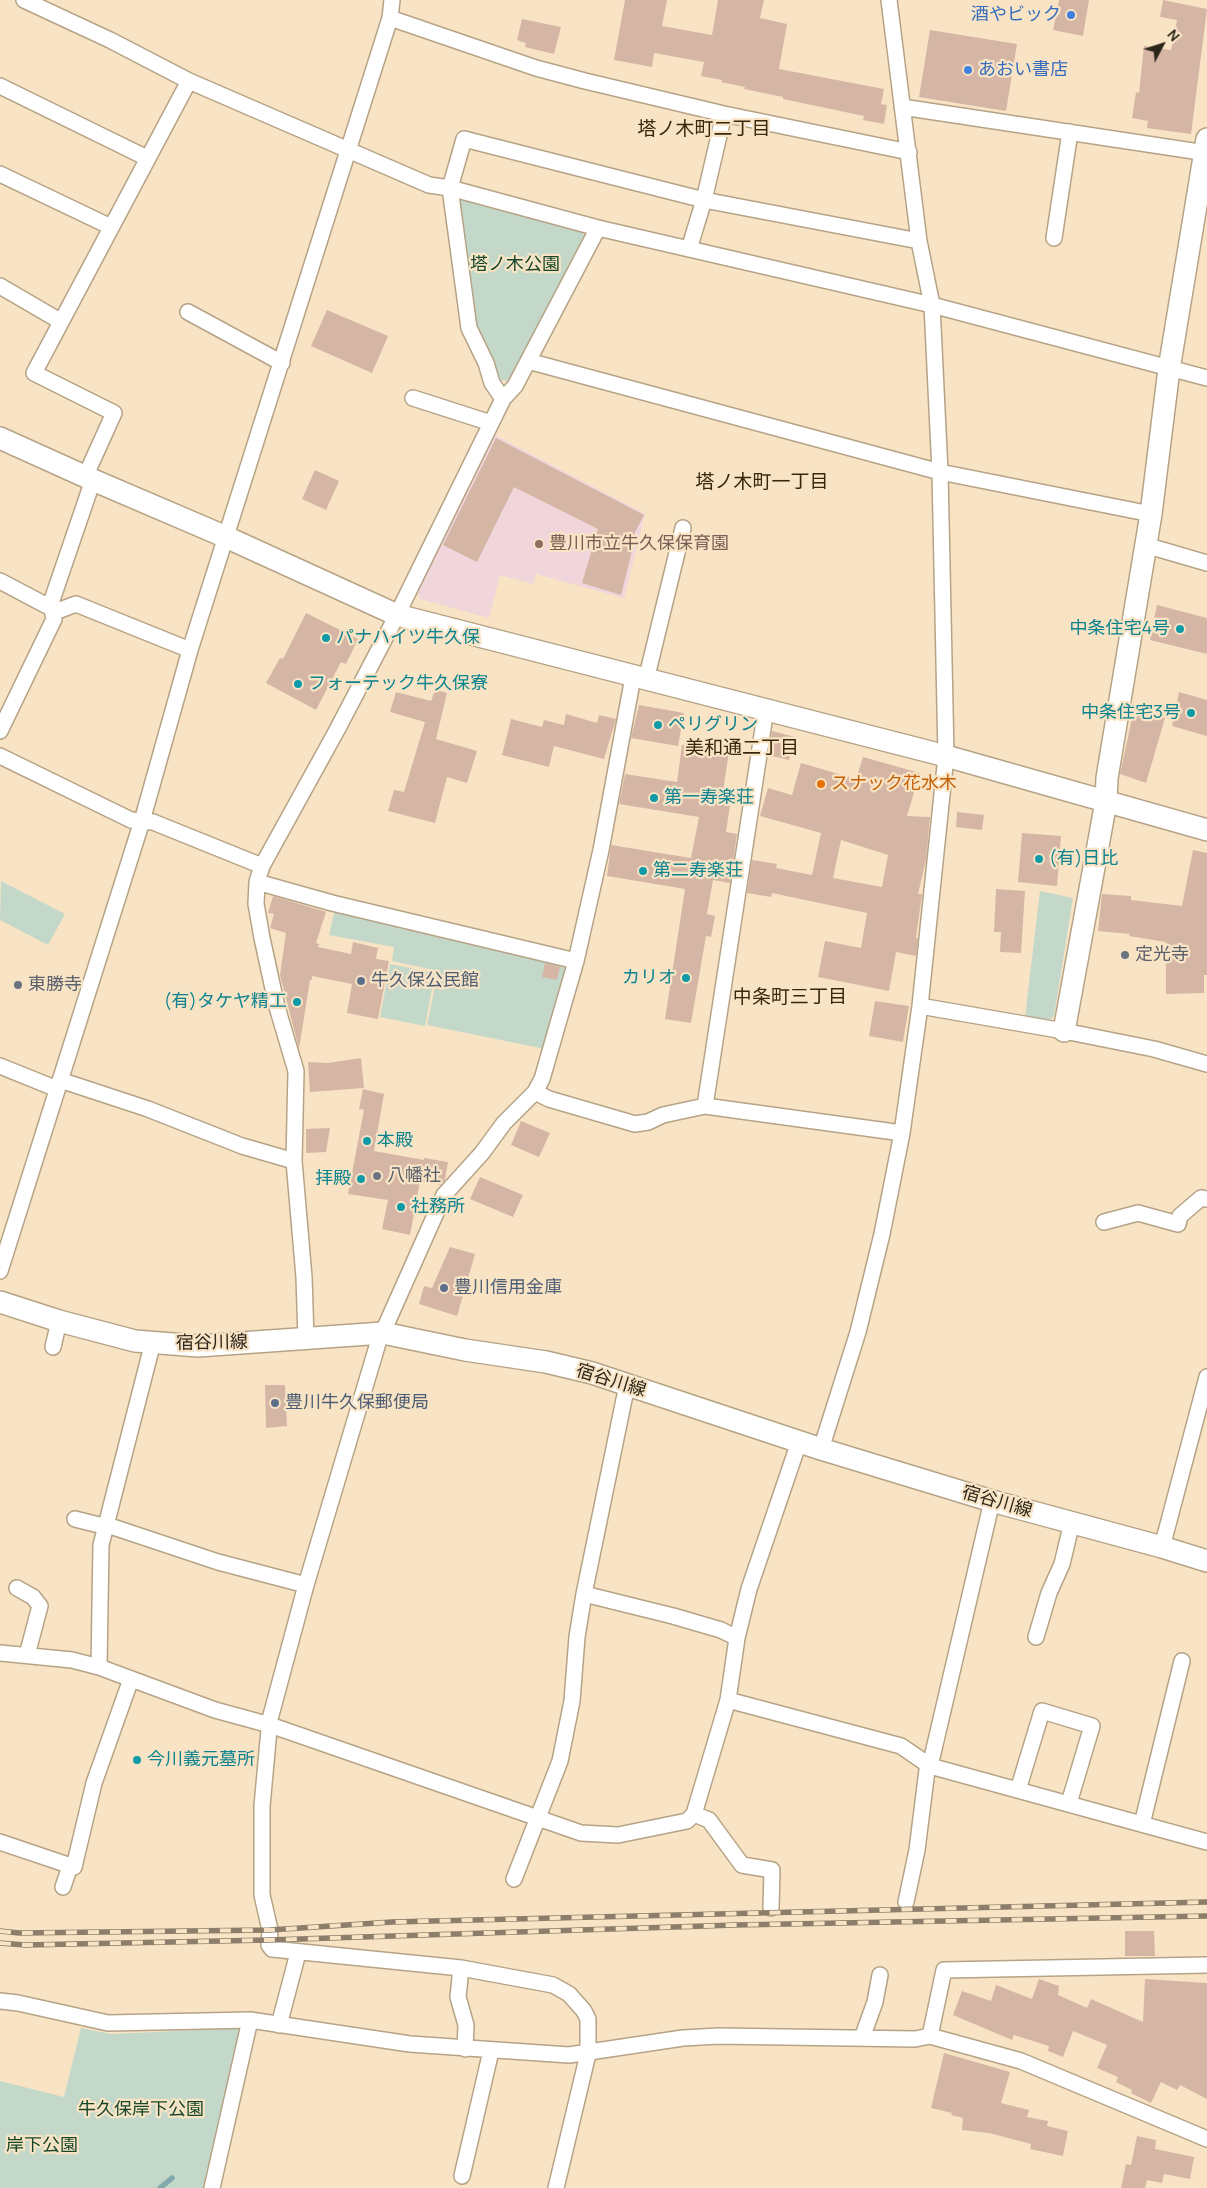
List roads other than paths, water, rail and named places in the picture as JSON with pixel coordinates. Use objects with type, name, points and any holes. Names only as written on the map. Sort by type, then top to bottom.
[{"type":"street","points":[[24,0],[110,40],[189,81],[429,185],[450,188],[598,228],[932,305],[1207,378]]},
{"type":"street","points":[[0,1271],[142,821],[190,650],[390,18],[392,0]]},
{"type":"street","points":[[821,1449],[858,1332],[882,1234],[902,1133],[920,1006],[946,756],[940,472],[932,305],[919,241],[889,0]]},
{"type":"street","points":[[390,18],[536,68],[724,114],[909,152]]},
{"type":"street","points":[[0,731],[54,618],[51,603],[89,479],[114,413],[34,373],[60,320],[189,81]]},
{"type":"street","points":[[0,86],[147,158]]},
{"type":"street","points":[[902,107],[1070,132],[1206,148],[1169,369],[1150,514],[1107,778],[1106,802],[1064,1031]]},
{"type":"street","points":[[689,249],[704,200],[724,114]]},
{"type":"street","points":[[1054,238],[1070,132]]},
{"type":"street","points":[[503,399],[492,383],[486,363],[469,328],[450,188],[464,139],[704,200],[919,241]]},
{"type":"street","points":[[0,174],[111,227]]},
{"type":"street","points":[[306,1339],[294,1161],[296,1071],[277,1007],[262,938],[256,904],[257,882],[262,866],[337,730],[397,615],[503,399],[515,386],[598,228]]},
{"type":"street","points":[[0,286],[60,320]]},
{"type":"street","points":[[188,312],[282,363]]},
{"type":"street","points":[[528,361],[940,472],[1150,514]]},
{"type":"street","points":[[412,398],[491,423]]},
{"type":"street","points":[[0,438],[89,479],[226,537],[397,615],[946,756],[1207,830]]},
{"type":"street","points":[[556,2188],[588,2054],[588,2019],[584,2011],[562,1988],[461,1968],[298,1953],[270,1946],[270,1930],[262,1895],[262,1806],[270,1725],[306,1585],[378,1343],[444,1195],[482,1153],[504,1123],[535,1092],[542,1079],[576,961],[640,678],[683,528]]},
{"type":"street","points":[[1145,545],[1207,563]]},
{"type":"street","points":[[0,581],[53,609],[60,610],[76,604],[190,650]]},
{"type":"street","points":[[705,1106],[766,709]]},
{"type":"street","points":[[0,756],[130,820],[153,822],[262,866]]},
{"type":"street","points":[[257,882],[332,903],[576,961]]},
{"type":"street","points":[[920,1006],[1064,1031],[1154,1050],[1207,1064]]},
{"type":"street","points":[[0,1066],[59,1085],[148,1109],[242,1146],[294,1161]]},
{"type":"street","points":[[535,1092],[549,1099],[634,1124],[648,1122],[663,1115],[705,1106],[902,1133]]},
{"type":"street","points":[[1104,1222],[1138,1213],[1178,1224],[1180,1216],[1201,1198],[1207,1199]]},
{"type":"street","name":"宿谷川線","points":[[0,1302],[59,1321],[135,1341],[198,1346],[383,1333],[465,1350],[546,1362],[592,1373],[799,1442],[992,1501],[1207,1561]]},
{"type":"street","points":[[54,1347],[59,1321]]},
{"type":"street","points":[[99,1667],[102,1545],[153,1342]]},
{"type":"street","points":[[1162,1547],[1207,1377]]},
{"type":"street","points":[[514,1880],[562,1752],[572,1701],[577,1637],[584,1594],[627,1385]]},
{"type":"street","points":[[0,1653],[72,1660],[99,1667],[215,1710],[270,1725],[581,1833],[618,1835],[687,1821],[694,1814],[728,1700],[737,1638],[748,1589],[799,1442]]},
{"type":"street","points":[[906,1902],[917,1850],[927,1770],[930,1766],[992,1501]]},
{"type":"street","points":[[75,1519],[113,1527],[218,1562],[306,1585]]},
{"type":"street","points":[[1036,1638],[1049,1593],[1062,1564],[1072,1522]]},
{"type":"street","points":[[17,1588],[33,1597],[40,1606],[27,1655]]},
{"type":"street","points":[[584,1594],[673,1616],[721,1630],[737,1638]]},
{"type":"street","points":[[1142,1824],[1182,1661]]},
{"type":"street","points":[[0,1842],[74,1867],[94,1782],[131,1679]]},
{"type":"street","points":[[728,1700],[901,1746],[930,1766],[1207,1842]]},
{"type":"street","points":[[1018,1790],[1042,1711],[1092,1726],[1069,1803]]},
{"type":"street","points":[[694,1814],[709,1820],[742,1865],[772,1870],[771,1908]]},
{"type":"street","points":[[63,1887],[70,1866]]},
{"type":"street","points":[[280,2025],[298,1953]]},
{"type":"street","points":[[930,2036],[944,1970],[1207,1965]]},
{"type":"street","points":[[461,1968],[458,1997],[466,2025],[465,2049]]},
{"type":"street","points":[[862,2038],[875,2002],[880,1975]]},
{"type":"street","points":[[0,2001],[18,2002],[108,2023],[250,2020],[410,2044],[570,2055],[588,2054],[683,2038],[719,2036],[915,2039],[930,2036],[1021,2061],[1207,2139]]},
{"type":"street","points":[[212,2188],[250,2020]]},
{"type":"street","points":[[462,2176],[491,2051]]},
{"type":"waterway","points":[[160,2188],[172,2178]]},
{"type":"railway","points":[[0,1931],[19,1933],[270,1930],[392,1922],[1207,1902]]},
{"type":"railway","points":[[0,1943],[25,1945],[269,1940],[736,1925],[1207,1916]]},
{"type":"place","name":"酒やビック","points":[[1071,15]]},
{"type":"place","name":"あおい書店","points":[[968,70]]},
{"type":"place","name":"豊川市立牛久保保育園","points":[[539,544]]},
{"type":"place","name":"中条住宅4号","points":[[1180,629]]},
{"type":"place","name":"パナハイツ牛久保","points":[[326,638]]},
{"type":"place","name":"フォーテック牛久保寮","points":[[298,684]]},
{"type":"place","name":"中条住宅3号","points":[[1191,713]]},
{"type":"place","name":"ペリグリン","points":[[658,725]]},
{"type":"place","name":"スナック花水木","points":[[821,784]]},
{"type":"place","name":"第一寿楽荘","points":[[654,798]]},
{"type":"place","name":"(有)日比","points":[[1039,859]]},
{"type":"place","name":"第二寿楽荘","points":[[643,871]]},
{"type":"place","name":"定光寺","points":[[1125,955]]},
{"type":"place","name":"カリオ","points":[[686,978]]},
{"type":"place","name":"牛久保公民館","points":[[361,981]]},
{"type":"place","name":"東勝寺","points":[[18,985]]},
{"type":"place","name":"(有)タケヤ精工","points":[[297,1002]]},
{"type":"place","name":"本殿","points":[[367,1141]]},
{"type":"place","name":"八幡社","points":[[377,1176]]},
{"type":"place","name":"拝殿","points":[[361,1179]]},
{"type":"place","name":"社務所","points":[[401,1207]]},
{"type":"place","name":"豊川信用金庫","points":[[444,1288]]},
{"type":"place","name":"豊川牛久保郵便局","points":[[275,1403]]},
{"type":"place","name":"今川義元墓所","points":[[137,1760]]},
{"type":"district","name":"塔ノ木町二丁目","points":[[704,130]]},
{"type":"district","name":"塔ノ木町一丁目","points":[[762,483]]},
{"type":"district","name":"美和通二丁目","points":[[742,749]]},
{"type":"district","name":"中条町三丁目","points":[[790,998]]},
{"type":"park label","name":"塔ノ木公園","points":[[515,265]]},
{"type":"park label","name":"牛久保岸下公園","points":[[141,2110]]},
{"type":"park label","name":"岸下公園","points":[[42,2146]]}]
